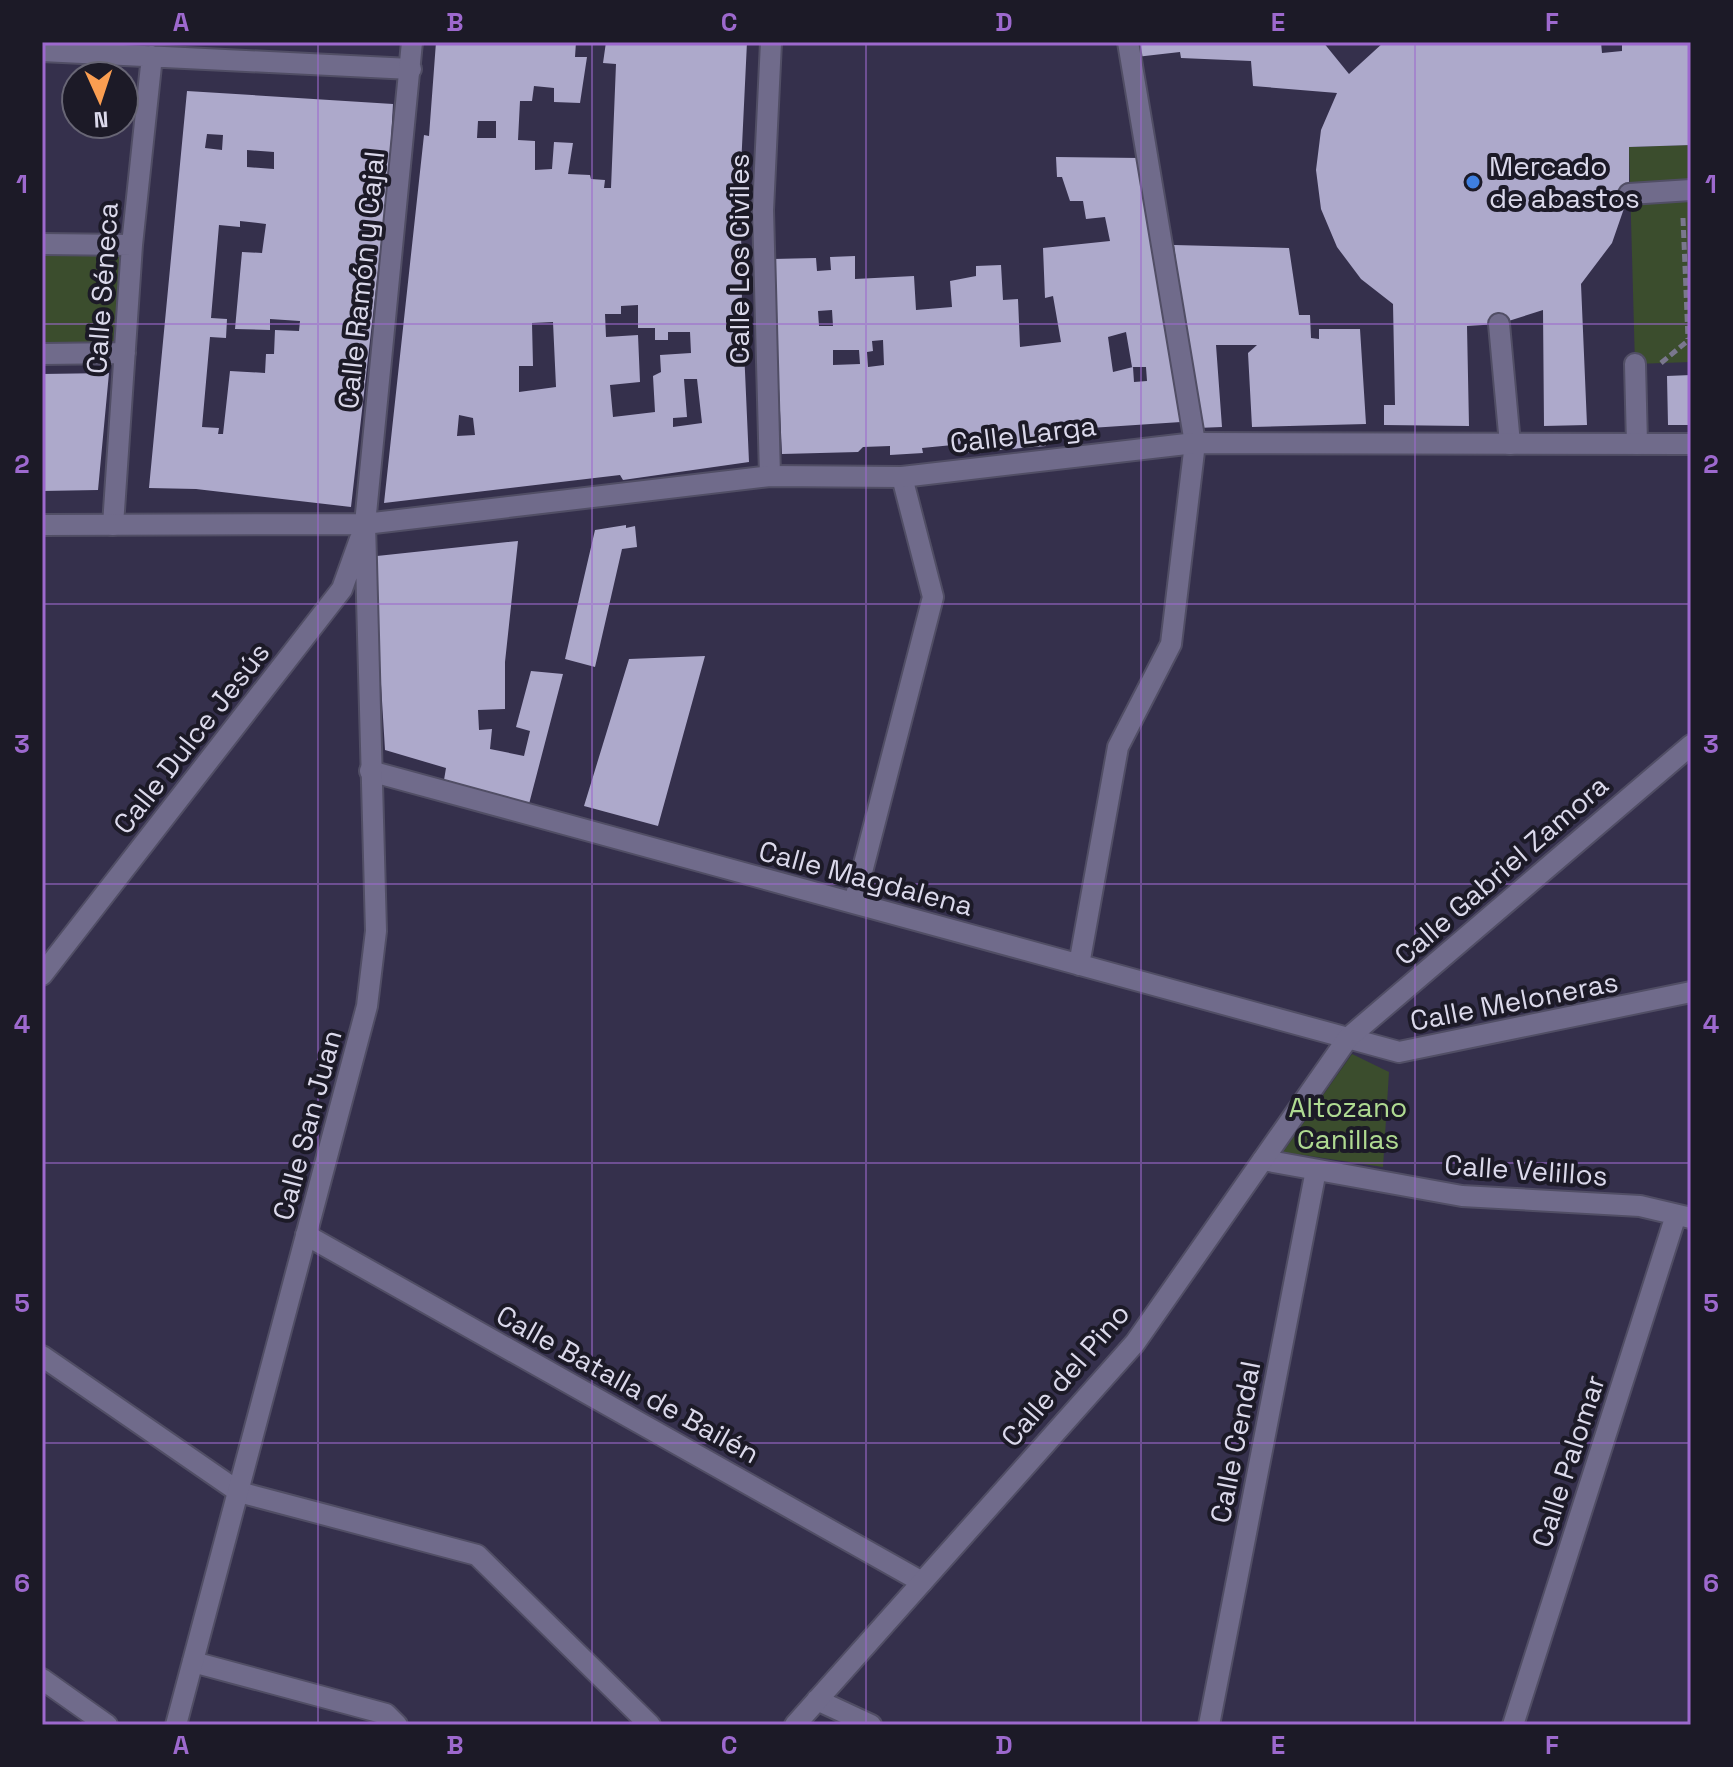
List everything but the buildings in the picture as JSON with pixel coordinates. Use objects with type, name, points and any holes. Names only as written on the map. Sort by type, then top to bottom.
[{"type":"street","name":"Calle Ramón y Cajal","points":[[365,524],[412,42]]},
{"type":"street","name":"Calle Los Civiles","points":[[770,476],[763,210],[771,42]]},
{"type":"street","points":[[1079,965],[1118,747],[1171,644],[1195,443],[1128,42]]},
{"type":"street","points":[[42,51],[123,48],[152,56],[411,69]]},
{"type":"street","name":"Calle Séneca","points":[[113,525],[132,245],[152,56]]},
{"type":"street","points":[[1629,194],[1691,190]]},
{"type":"street","points":[[42,244],[132,245]]},
{"type":"street","points":[[1499,324],[1510,444]]},
{"type":"street","points":[[42,354],[125,353]]},
{"type":"street","points":[[1635,364],[1637,444]]},
{"type":"street","name":"Calle Larga","points":[[42,525],[365,524],[770,476],[902,477],[1195,443],[1691,444]]},
{"type":"street","points":[[854,903],[933,597],[902,477]]},
{"type":"street","name":"Calle San Juan","points":[[176,1725],[367,1006],[376,931],[365,524]]},
{"type":"street","name":"Calle Dulce Jesús","points":[[42,975],[342,589],[365,524]]},
{"type":"street","name":"Calle Gabriel Zamora","points":[[1348,1038],[1691,745]]},
{"type":"street","name":"Calle Magdalena","points":[[370,771],[1348,1038]]},
{"type":"street","name":"Calle Meloneras","points":[[1348,1038],[1399,1052],[1691,992]]},
{"type":"street","name":"Calle del Pino","points":[[795,1725],[1135,1343],[1348,1038]]},
{"type":"street","name":"Calle Velillos","points":[[1263,1160],[1462,1196],[1640,1206],[1684,1217]]},
{"type":"street","name":"Calle Cendal","points":[[1209,1725],[1316,1170]]},
{"type":"street","name":"Calle Palomar","points":[[1513,1725],[1684,1217]]},
{"type":"street","name":"Calle Batalla de Bailén","points":[[306,1235],[922,1582]]},
{"type":"street","points":[[42,1356],[239,1492],[477,1555],[650,1725]]},
{"type":"street","points":[[193,1662],[386,1714],[397,1725]]},
{"type":"street","points":[[42,1679],[107,1725]]},
{"type":"street","points":[[817,1700],[871,1725]]},
{"type":"path","points":[[1682,213],[1688,263],[1688,339],[1691,339]]},
{"type":"green space","points":[[1691,145],[1691,362],[1635,364],[1629,147]]},
{"type":"green space","points":[[42,244],[132,245],[125,353],[42,354]]},
{"type":"green space","name":"Altozano Canillas","points":[[1352,1054],[1389,1072],[1383,1167],[1283,1152]]},
{"type":"place","name":"Mercado de abastos","points":[[1473,182]]}]
